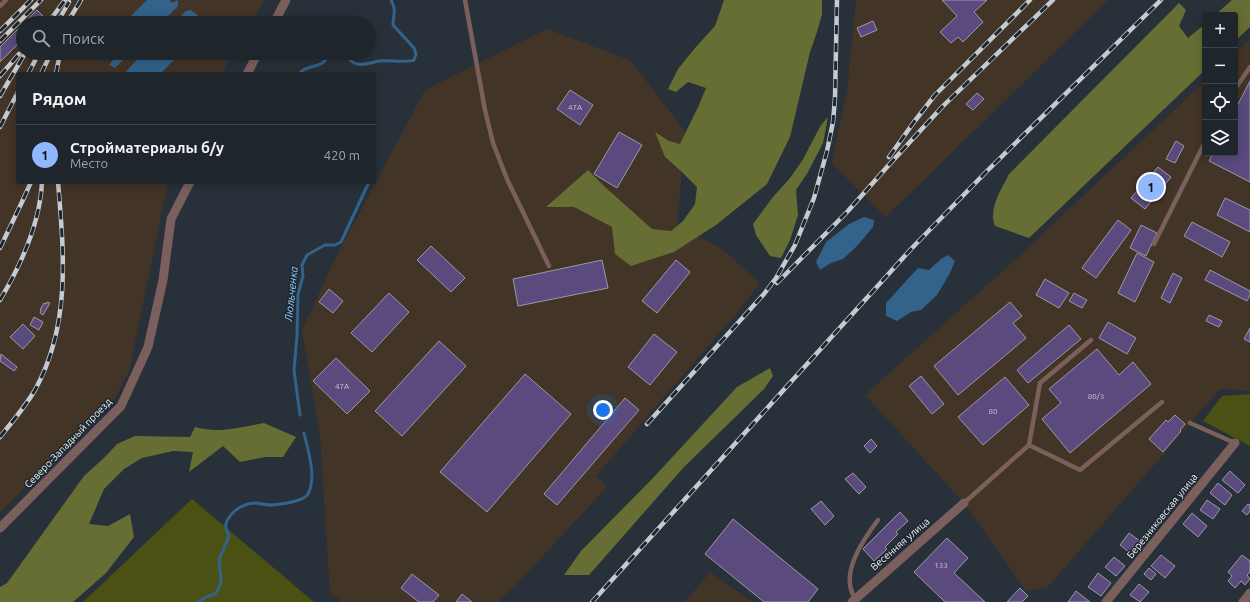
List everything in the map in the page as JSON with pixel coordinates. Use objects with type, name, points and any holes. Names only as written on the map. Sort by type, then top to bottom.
[{"type":"street","points":[[278,16],[286,0]]},
{"type":"street","points":[[248,72],[254,60]]},
{"type":"street","name":"Северо-Западный проезд","points":[[0,528],[121,406],[148,347],[163,280],[171,218],[189,184]]},
{"type":"street","name":"Березниковская улица","points":[[1106,602],[1235,443]]},
{"type":"street","name":"Весенняя улица","points":[[853,600],[964,503]]},
{"type":"street","points":[[1243,602],[1250,593]]},
{"type":"lane","points":[[0,6],[6,0]]},
{"type":"lane","points":[[465,0],[493,143],[507,179],[549,266]]},
{"type":"lane","points":[[1238,85],[1250,67]]},
{"type":"lane","points":[[1154,244],[1202,148]]},
{"type":"lane","points":[[964,503],[1029,445],[1040,383],[1091,340]]},
{"type":"lane","points":[[1029,445],[1080,470],[1162,402]]},
{"type":"lane","points":[[1190,423],[1235,443]]},
{"type":"lane","points":[[853,600],[849,578],[853,564],[863,539],[878,520]]},
{"type":"shaded area","points":[[0,0],[264,0],[255,16],[16,16],[16,60],[229,60],[222,72],[16,72],[16,184],[168,184],[129,372],[116,396],[0,513]]},
{"type":"shaded area","points":[[856,0],[1108,0],[886,217],[832,163],[847,90]]},
{"type":"shaded area","points":[[547,29],[630,60],[685,131],[677,231],[702,238],[722,249],[760,283],[742,307],[596,476],[607,487],[515,586],[498,602],[342,602],[330,593],[320,436],[302,330],[336,257],[425,90]]},
{"type":"shaded area","points":[[1250,39],[1250,391],[1220,389],[1047,588],[1026,591],[964,503],[865,395],[1016,259],[1202,84],[1202,156],[1238,156],[1238,50]]},
{"type":"shaded area","points":[[710,572],[752,602],[685,602]]},
{"type":"green space","points":[[724,0],[822,0],[822,14],[810,52],[790,137],[767,184],[716,225],[674,252],[631,266],[615,254],[612,227],[574,207],[546,207],[588,170],[652,229],[671,231],[683,221],[695,204],[697,187],[665,157],[655,132],[669,141],[680,144],[706,88],[688,82],[676,92],[668,89],[678,69],[715,26]]},
{"type":"green space","points":[[1232,0],[1250,0],[1250,27],[1238,38],[1238,12],[1218,12]]},
{"type":"green space","points":[[1179,3],[1186,10],[1179,26],[1188,38],[1202,26],[1202,73],[1029,238],[995,226],[993,220],[996,200],[1009,174]]},
{"type":"green space","points":[[828,117],[823,143],[808,172],[796,190],[798,215],[790,240],[781,258],[770,256],[756,235],[753,224],[802,161],[821,125]]},
{"type":"green space","points":[[770,368],[773,376],[764,389],[684,467],[589,575],[564,575],[581,551],[653,478],[737,387]]},
{"type":"green space","points":[[1250,394],[1250,446],[1203,421],[1222,396]]},
{"type":"green space","points":[[264,423],[296,437],[283,457],[265,457],[240,462],[223,446],[189,472],[193,452],[173,451],[142,458],[124,469],[104,489],[89,524],[108,526],[130,514],[134,537],[106,573],[73,602],[0,602],[0,587],[7,583],[84,476],[117,444],[135,436],[190,437],[195,427],[221,430]]},
{"type":"green space","points":[[192,499],[314,602],[83,602]]},
{"type":"water","points":[[147,0],[170,0],[172,3],[178,0],[178,6],[168,16],[131,16]]},
{"type":"water","points":[[190,10],[198,16],[181,16],[186,11]]},
{"type":"water","points":[[113,60],[123,60],[115,68],[109,65]]},
{"type":"water","points":[[137,60],[174,60],[162,72],[126,72]]},
{"type":"water","points":[[864,217],[874,220],[873,227],[857,246],[843,259],[831,263],[820,270],[816,262],[826,242],[849,224]]},
{"type":"water","points":[[948,255],[955,261],[937,295],[921,310],[911,312],[897,321],[886,316],[886,303],[918,268],[929,270]]},
{"type":"building","points":[[942,0],[987,0],[974,12],[983,22],[963,42],[958,37],[951,43],[940,32],[957,16]]},
{"type":"building","points":[[37,10],[43,16],[31,16]]},
{"type":"building","points":[[873,21],[877,30],[861,37],[857,28]]},
{"type":"building","points":[[16,31],[16,46],[0,62],[0,47]]},
{"type":"building","points":[[1250,81],[1250,182],[1209,161],[1212,156],[1238,156],[1238,104]]},
{"type":"building","points":[[570,90],[593,105],[580,125],[557,109]]},
{"type":"building","points":[[977,93],[984,99],[973,110],[966,104]]},
{"type":"building","points":[[619,132],[642,145],[617,188],[594,174]]},
{"type":"building","points":[[1176,141],[1184,146],[1175,163],[1166,159]]},
{"type":"building","points":[[1158,167],[1171,177],[1145,209],[1131,198]]},
{"type":"building","points":[[1225,198],[1250,210],[1250,232],[1217,215]]},
{"type":"building","points":[[1118,220],[1131,230],[1096,278],[1082,268]]},
{"type":"building","points":[[1192,222],[1230,242],[1222,257],[1184,236]]},
{"type":"building","points":[[1141,225],[1157,233],[1146,256],[1130,248]]},
{"type":"building","points":[[431,246],[465,278],[451,292],[417,260]]},
{"type":"building","points":[[1137,253],[1154,262],[1135,302],[1118,293]]},
{"type":"building","points":[[602,260],[608,288],[518,306],[513,279]]},
{"type":"building","points":[[676,260],[690,272],[657,313],[642,301]]},
{"type":"building","points":[[1210,270],[1250,291],[1247,301],[1205,280]]},
{"type":"building","points":[[1173,273],[1182,278],[1170,303],[1161,298]]},
{"type":"building","points":[[1045,279],[1069,293],[1059,308],[1036,295]]},
{"type":"building","points":[[329,289],[343,301],[333,313],[319,302]]},
{"type":"building","points":[[389,293],[409,312],[372,352],[351,333]]},
{"type":"building","points":[[1074,293],[1087,300],[1082,308],[1069,301]]},
{"type":"building","points":[[47,302],[50,303],[43,315],[40,313],[40,310],[44,303],[46,304]]},
{"type":"building","points":[[1010,302],[1022,316],[1013,323],[1026,338],[958,395],[934,366]]},
{"type":"building","points":[[1209,315],[1222,321],[1219,327],[1206,321]]},
{"type":"building","points":[[34,317],[43,322],[39,330],[30,325]]},
{"type":"building","points":[[1108,322],[1136,338],[1127,354],[1099,338]]},
{"type":"building","points":[[23,324],[35,336],[23,349],[10,337]]},
{"type":"building","points":[[1069,325],[1081,339],[1028,383],[1017,370]]},
{"type":"building","points":[[1250,328],[1250,342],[1244,339]]},
{"type":"building","points":[[654,334],[677,352],[650,385],[628,367]]},
{"type":"building","points":[[439,341],[466,366],[402,436],[375,411]]},
{"type":"building","points":[[1097,349],[1119,375],[1133,362],[1151,384],[1070,453],[1042,419],[1061,403],[1049,389]]},
{"type":"building","points":[[1,354],[17,367],[14,371],[0,361]]},
{"type":"building","points":[[336,358],[370,391],[347,414],[313,381]]},
{"type":"building","points":[[525,374],[571,414],[487,512],[440,472]]},
{"type":"building","points":[[921,376],[944,404],[932,414],[909,386]]},
{"type":"building","points":[[1005,377],[1029,405],[983,445],[958,417]]},
{"type":"building","points":[[625,398],[639,410],[557,505],[544,494]]},
{"type":"building","points":[[1175,415],[1185,424],[1163,452],[1149,439],[1166,420],[1168,422]]},
{"type":"building","points":[[871,439],[877,446],[870,453],[864,446]]},
{"type":"building","points":[[1230,471],[1245,485],[1238,493],[1222,480]]},
{"type":"building","points":[[853,473],[866,487],[859,494],[845,479]]},
{"type":"building","points":[[1218,483],[1232,495],[1225,505],[1210,493]]},
{"type":"building","points":[[1207,500],[1220,509],[1213,519],[1200,510]]},
{"type":"building","points":[[821,501],[834,516],[825,525],[811,509]]},
{"type":"building","points":[[1248,504],[1250,505],[1250,511],[1247,515],[1242,511]]},
{"type":"building","points":[[900,512],[908,521],[896,532],[898,534],[885,547],[887,549],[874,561],[863,549]]},
{"type":"building","points":[[1192,513],[1207,526],[1198,537],[1183,524]]},
{"type":"building","points":[[733,519],[818,589],[808,602],[764,602],[705,554]]},
{"type":"building","points":[[1129,533],[1140,541],[1130,553],[1120,545]]},
{"type":"building","points":[[947,538],[968,558],[954,573],[985,602],[945,602],[914,572]]},
{"type":"building","points":[[1161,555],[1175,566],[1165,578],[1151,566]]},
{"type":"building","points":[[1242,555],[1250,561],[1250,572],[1247,575],[1250,579],[1245,585],[1241,581],[1235,588],[1228,581],[1232,576],[1228,572]]},
{"type":"building","points":[[1114,557],[1125,566],[1116,576],[1105,567]]},
{"type":"building","points":[[1149,568],[1156,574],[1151,580],[1144,574]]},
{"type":"building","points":[[1098,573],[1111,583],[1101,596],[1088,587]]},
{"type":"building","points":[[412,574],[439,595],[433,602],[419,602],[401,588]]},
{"type":"building","points":[[1139,584],[1149,592],[1140,602],[1130,595]]},
{"type":"building","points":[[1020,588],[1028,596],[1022,602],[1007,602]]},
{"type":"building","points":[[1076,591],[1090,602],[1068,602]]},
{"type":"building","points":[[462,594],[472,602],[456,602]]},
{"type":"waterway","name":"Люльченка","points":[[350,60],[360,65],[379,61],[414,60],[416,54],[414,48],[393,25],[394,10],[391,0]]},
{"type":"waterway","name":"Люльченка","points":[[301,72],[306,68],[320,64],[325,60]]},
{"type":"waterway","name":"Люльченка","points":[[300,415],[294,370],[297,336],[298,294],[303,276],[302,265],[307,255],[325,245],[335,245],[341,242],[368,184]]},
{"type":"waterway","name":"Люльченка","points":[[198,602],[215,594],[220,586],[221,580],[219,560],[229,536],[226,530],[226,523],[233,512],[248,504],[256,503],[272,505],[286,503],[302,499],[308,494],[311,487],[312,472],[304,433]]},
{"type":"railway","points":[[0,31],[31,0]]},
{"type":"railway","points":[[25,16],[41,0]]},
{"type":"railway","points":[[53,16],[65,0]]},
{"type":"railway","points":[[71,16],[81,0]]},
{"type":"railway","points":[[647,424],[764,294],[776,278],[795,245],[814,198],[827,151],[833,122],[835,98],[837,0]]},
{"type":"railway","points":[[889,157],[935,95],[1030,0]]},
{"type":"railway","points":[[777,283],[848,211],[942,107],[1053,0]]},
{"type":"railway","points":[[592,602],[912,248],[985,173],[1161,0]]},
{"type":"railway","points":[[61,16],[69,2]]},
{"type":"railway","points":[[0,41],[16,25]]},
{"type":"railway","points":[[0,76],[16,57]]},
{"type":"railway","points":[[0,96],[21,60]]},
{"type":"railway","points":[[29,72],[35,60]]},
{"type":"railway","points":[[42,72],[48,60]]},
{"type":"railway","points":[[56,72],[59,60]]},
{"type":"railway","points":[[0,127],[16,96]]},
{"type":"railway","points":[[0,248],[30,184]]},
{"type":"railway","points":[[0,300],[15,273],[28,243],[38,213],[42,184]]},
{"type":"railway","points":[[0,437],[35,390],[47,365],[55,340],[60,315],[63,262],[58,184]]},
{"type":"place","name":"Стройматериалы б/у","points":[[1151,187]]}]
